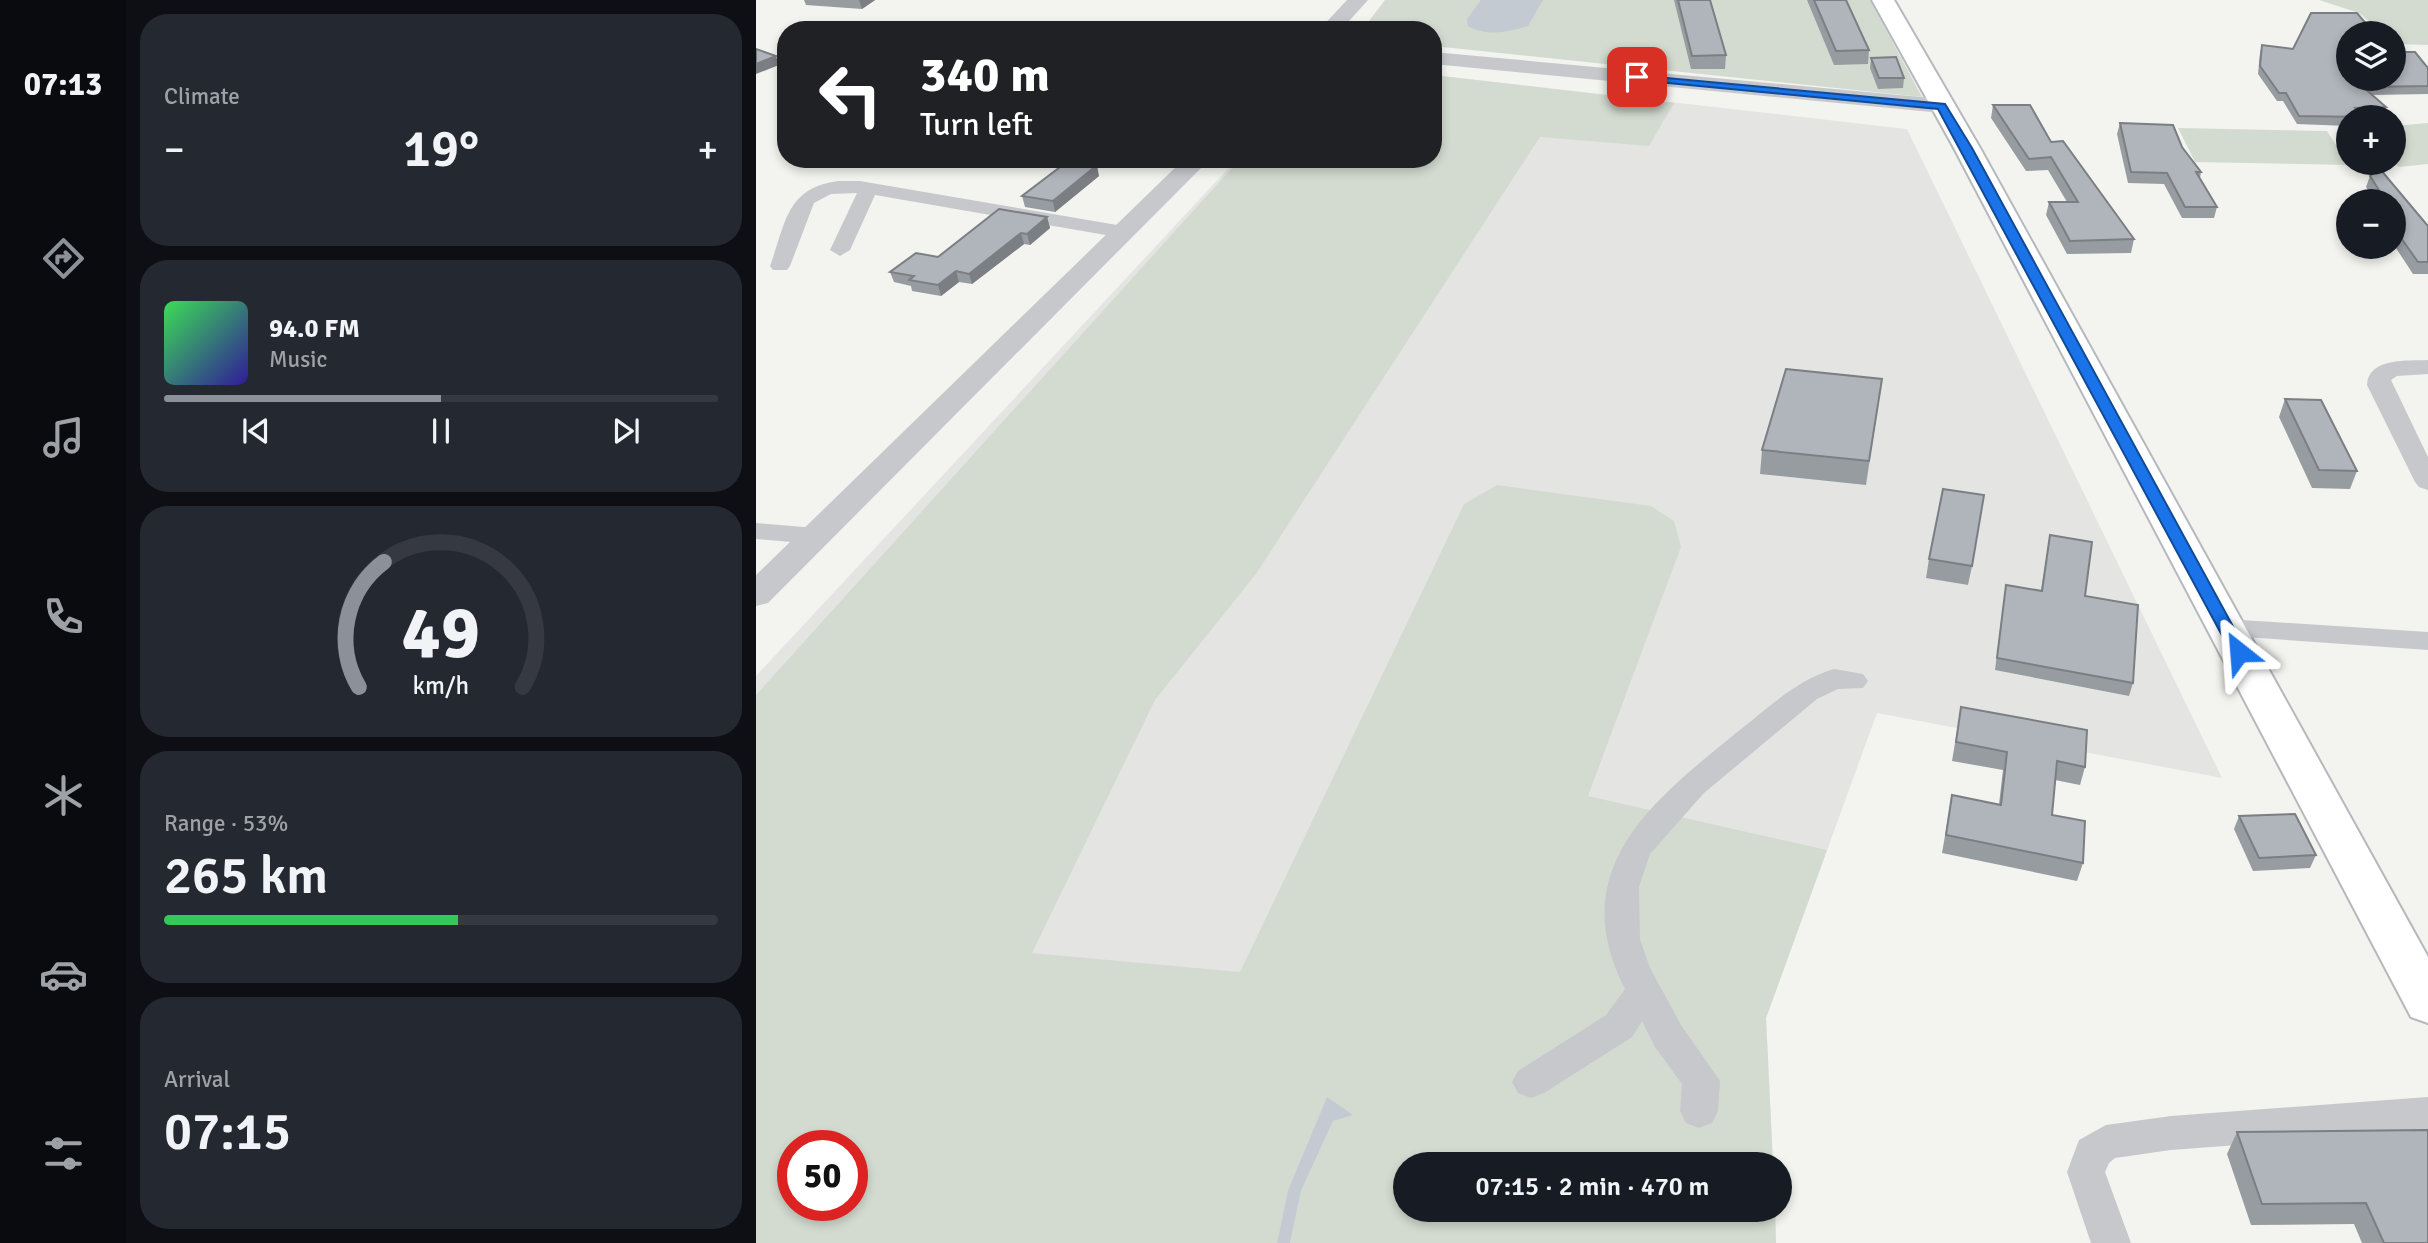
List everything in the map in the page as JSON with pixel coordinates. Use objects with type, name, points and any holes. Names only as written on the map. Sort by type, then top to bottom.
[{"type":"main road","points":[[1883,0],[1967,148],[2428,1003]]},
{"type":"street","points":[[1338,21],[1358,0]]},
{"type":"street","points":[[1442,59],[1942,106]]},
{"type":"street","points":[[756,595],[1189,168]]},
{"type":"street","points":[[780,266],[805,200],[811,194],[852,187],[1123,232]]},
{"type":"street","points":[[840,250],[867,190]]},
{"type":"street","points":[[2428,367],[2391,369],[2379,378],[2379,385],[2428,482]]},
{"type":"street","points":[[756,531],[815,536]]},
{"type":"street","points":[[2226,628],[2428,641]]},
{"type":"street","points":[[1699,1111],[1701,1081],[1668,1036],[1644,990],[1623,939],[1622,887],[1636,848],[1693,785],[1807,692],[1835,679],[1853,681]]},
{"type":"street","points":[[1531,1082],[1584,1051],[1619,1026],[1644,990]]},
{"type":"street","points":[[2110,1243],[2087,1172],[2093,1152],[2106,1142],[2171,1133],[2428,1114]]},
{"type":"shaded area","points":[[1385,0],[1870,0],[1922,97],[1442,47],[1442,21],[1369,21]]},
{"type":"shaded area","points":[[1481,0],[1543,0],[1528,26],[1506,32],[1490,32],[1468,26],[1467,19]]},
{"type":"shaded area","points":[[2319,0],[2428,0],[2428,45],[2406,44],[2406,21],[2369,21],[2359,13]]},
{"type":"shaded area","points":[[1442,76],[1907,129],[2222,778],[1877,713],[1766,1018],[1772,1152],[1393,1152],[1393,1222],[1775,1222],[1776,1243],[756,1243],[756,676],[1229,168],[1442,168]]},
{"type":"shaded area","points":[[1442,76],[1674,103],[1649,146],[1540,137],[1256,574],[1155,700],[1032,953],[1240,972],[1464,504],[1497,485],[1651,506],[1674,521],[1681,547],[1588,796],[1827,850],[1766,1018],[1772,1152],[1393,1152],[1393,1222],[1775,1222],[1776,1243],[1290,1243],[1301,1191],[1333,1121],[1344,1117],[1327,1097],[1288,1190],[1277,1243],[756,1243],[756,695],[1232,168],[1442,168]]},
{"type":"shaded area","points":[[2428,123],[2428,164],[2406,166],[2406,125]]},
{"type":"shaded area","points":[[2178,128],[2327,131],[2336,145],[2336,165],[2195,162]]},
{"type":"shaded area","points":[[1327,1097],[1353,1115],[1333,1121],[1301,1191],[1290,1243],[1277,1243],[1288,1190]]},
{"type":"building","points":[[1678,0],[1710,0],[1726,55],[1692,56]]},
{"type":"building","points":[[1814,0],[1846,0],[1869,50],[1836,51]]},
{"type":"building","points":[[2311,13],[2357,13],[2364,21],[2336,21],[2336,91],[2368,91],[2384,105],[2336,105],[2336,117],[2299,116],[2286,93],[2279,93],[2260,66],[2262,45],[2293,49]]},
{"type":"building","points":[[756,49],[776,56],[756,64]]},
{"type":"building","points":[[2406,52],[2415,52],[2428,68],[2428,86],[2406,86]]},
{"type":"building","points":[[1896,57],[1904,78],[1879,78],[1871,58]]},
{"type":"building","points":[[1993,105],[2030,105],[2051,142],[2063,141],[2134,239],[2070,241],[2049,202],[2078,202],[2051,157],[2029,159]]},
{"type":"building","points":[[2120,123],[2173,125],[2182,147],[2201,172],[2196,172],[2217,207],[2185,207],[2167,173],[2131,172]]},
{"type":"building","points":[[1059,168],[1093,168],[1053,201],[1022,196]]},
{"type":"building","points":[[2385,175],[2397,189],[2378,189],[2370,176]]},
{"type":"building","points":[[2406,200],[2428,226],[2428,262],[2418,262],[2406,245]]},
{"type":"building","points":[[999,209],[1047,217],[1027,234],[1021,233],[969,274],[956,271],[938,285],[909,280],[914,276],[890,272],[916,253],[938,257]]},
{"type":"building","points":[[1786,369],[1882,379],[1869,461],[1762,450]]},
{"type":"building","points":[[2285,399],[2321,400],[2357,471],[2319,470]]},
{"type":"building","points":[[1943,489],[1984,495],[1972,566],[1929,559]]},
{"type":"building","points":[[2050,535],[2092,542],[2085,596],[2138,605],[2133,683],[1997,658],[2006,585],[2042,591]]},
{"type":"building","points":[[1961,707],[2087,730],[2085,767],[2057,761],[2052,815],[2085,821],[2083,863],[1946,835],[1952,795],[2001,805],[2007,752],[1956,742]]},
{"type":"building","points":[[2295,814],[2316,855],[2259,858],[2239,816]]},
{"type":"building","points":[[2428,1130],[2428,1243],[2384,1243],[2366,1203],[2262,1204],[2237,1132]]},
{"type":"route","points":[[1637,77],[1942,106],[2239,652]]}]
